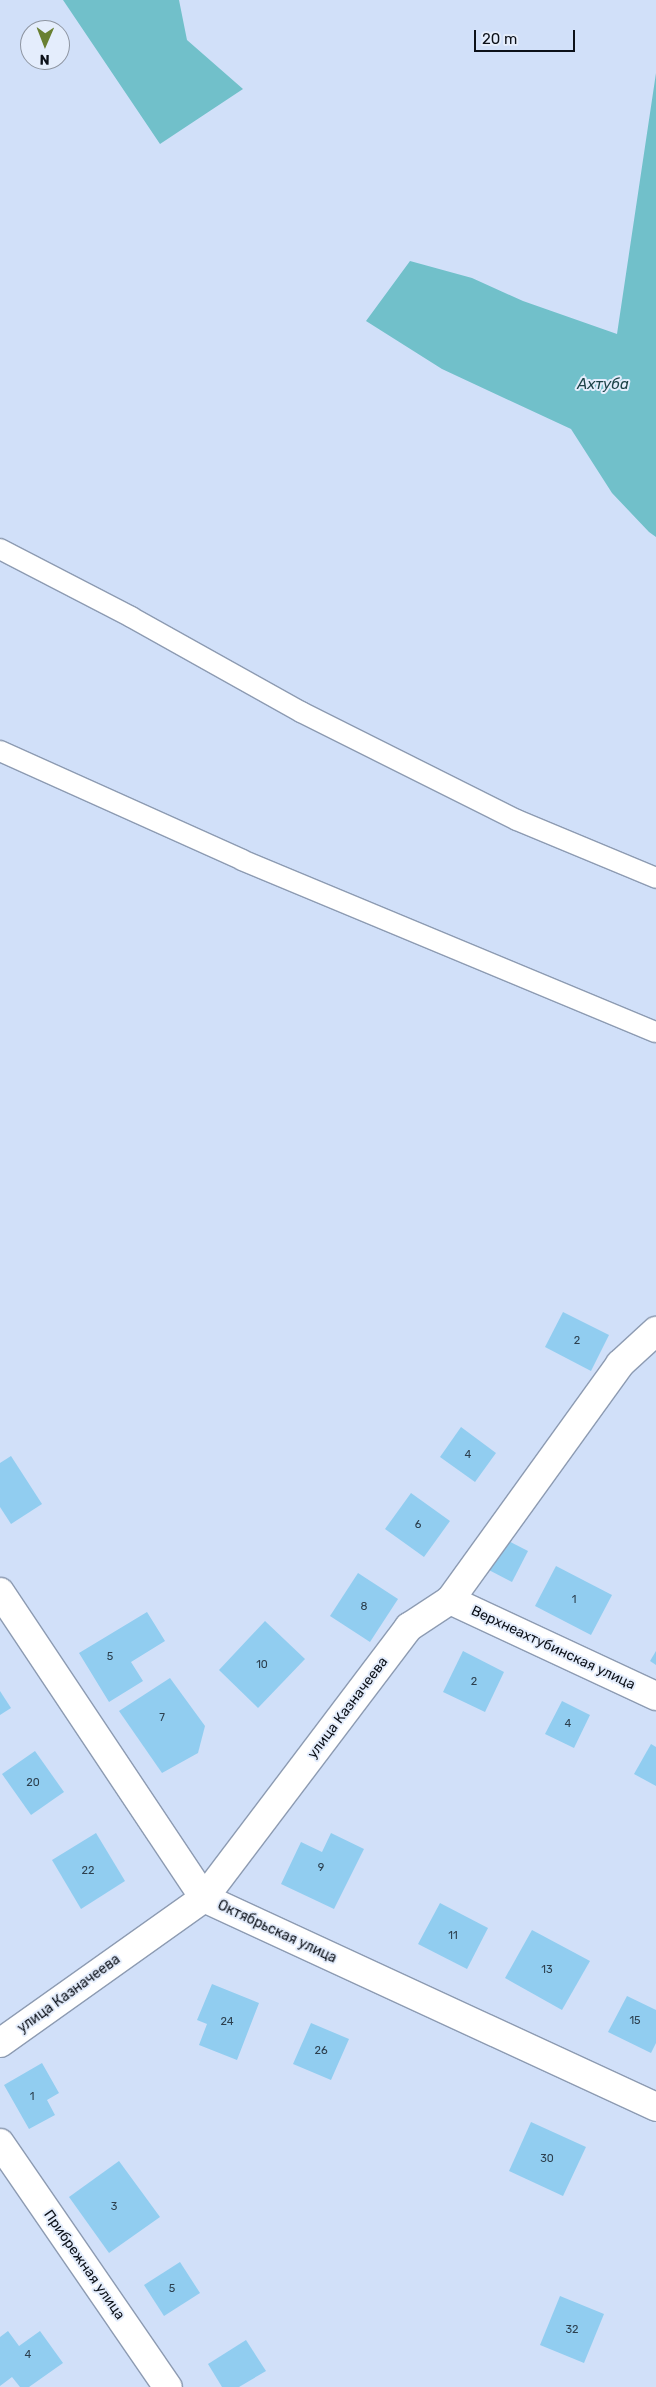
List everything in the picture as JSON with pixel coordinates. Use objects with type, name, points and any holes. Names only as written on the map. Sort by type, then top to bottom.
[{"type":"street","name":"улица Казначеева","points":[[0,2044],[204,1898],[409,1627],[450,1600],[620,1364],[656,1331]]},
{"type":"street","name":"Октябрьская улица","points":[[0,1592],[204,1898],[656,2107]]},
{"type":"street","name":"Верхнеахтубинская улица","points":[[450,1600],[656,1696]]},
{"type":"street","name":"Прибрежная улица","points":[[0,2143],[168,2387]]},
{"type":"lane","points":[[0,549],[131,617],[301,712],[517,820],[656,878]]},
{"type":"lane","points":[[0,751],[242,860],[656,1032]]},
{"type":"water","points":[[63,0],[179,0],[187,40],[243,89],[160,144]]},
{"type":"water","name":"Ахтуба","points":[[656,73],[656,537],[612,493],[571,429],[442,369],[366,321],[410,261],[472,278],[523,301],[617,334]]},
{"type":"building","points":[[563,1312],[609,1335],[591,1371],[545,1347]]},
{"type":"building","points":[[461,1427],[496,1453],[475,1482],[440,1457]]},
{"type":"building","points":[[11,1456],[42,1504],[11,1524],[0,1507],[0,1463]]},
{"type":"building","points":[[411,1493],[450,1521],[424,1557],[385,1529]]},
{"type":"building","points":[[501,1537],[528,1551],[512,1582],[485,1568]]},
{"type":"building","points":[[556,1566],[612,1595],[591,1635],[535,1606]]},
{"type":"building","points":[[358,1573],[398,1599],[370,1642],[330,1616]]},
{"type":"building","points":[[147,1612],[165,1641],[131,1662],[143,1681],[109,1702],[79,1653]]},
{"type":"building","points":[[265,1621],[305,1659],[258,1708],[219,1670]]},
{"type":"building","points":[[463,1651],[504,1672],[485,1712],[443,1692]]},
{"type":"building","points":[[656,1651],[656,1665],[650,1661]]},
{"type":"building","points":[[170,1678],[205,1726],[198,1753],[162,1773],[119,1711]]},
{"type":"building","points":[[0,1691],[11,1708],[0,1715]]},
{"type":"building","points":[[562,1701],[590,1715],[574,1748],[545,1734]]},
{"type":"building","points":[[651,1744],[656,1747],[656,1786],[634,1774]]},
{"type":"building","points":[[35,1751],[64,1792],[31,1815],[2,1774]]},
{"type":"building","points":[[96,1833],[125,1881],[81,1909],[52,1860]]},
{"type":"building","points":[[331,1833],[364,1849],[334,1909],[281,1884],[301,1842],[322,1852]]},
{"type":"building","points":[[440,1903],[488,1928],[467,1969],[418,1944]]},
{"type":"building","points":[[532,1930],[590,1961],[562,2010],[505,1978]]},
{"type":"building","points":[[212,1984],[259,2003],[237,2060],[199,2045],[207,2024],[197,2020]]},
{"type":"building","points":[[627,1996],[656,2010],[656,2043],[651,2053],[608,2032]]},
{"type":"building","points":[[311,2023],[349,2039],[331,2080],[293,2064]]},
{"type":"building","points":[[42,2063],[59,2093],[47,2100],[55,2115],[29,2129],[4,2085]]},
{"type":"building","points":[[531,2122],[586,2147],[563,2196],[509,2171]]},
{"type":"building","points":[[119,2161],[160,2217],[109,2253],[69,2197]]},
{"type":"building","points":[[180,2262],[200,2293],[164,2316],[144,2285]]},
{"type":"building","points":[[560,2296],[604,2314],[584,2363],[540,2345]]},
{"type":"building","points":[[8,2331],[19,2346],[40,2331],[63,2363],[29,2387],[20,2387],[12,2377],[0,2386],[0,2337]]},
{"type":"building","points":[[246,2340],[266,2371],[239,2387],[222,2387],[208,2364]]}]
